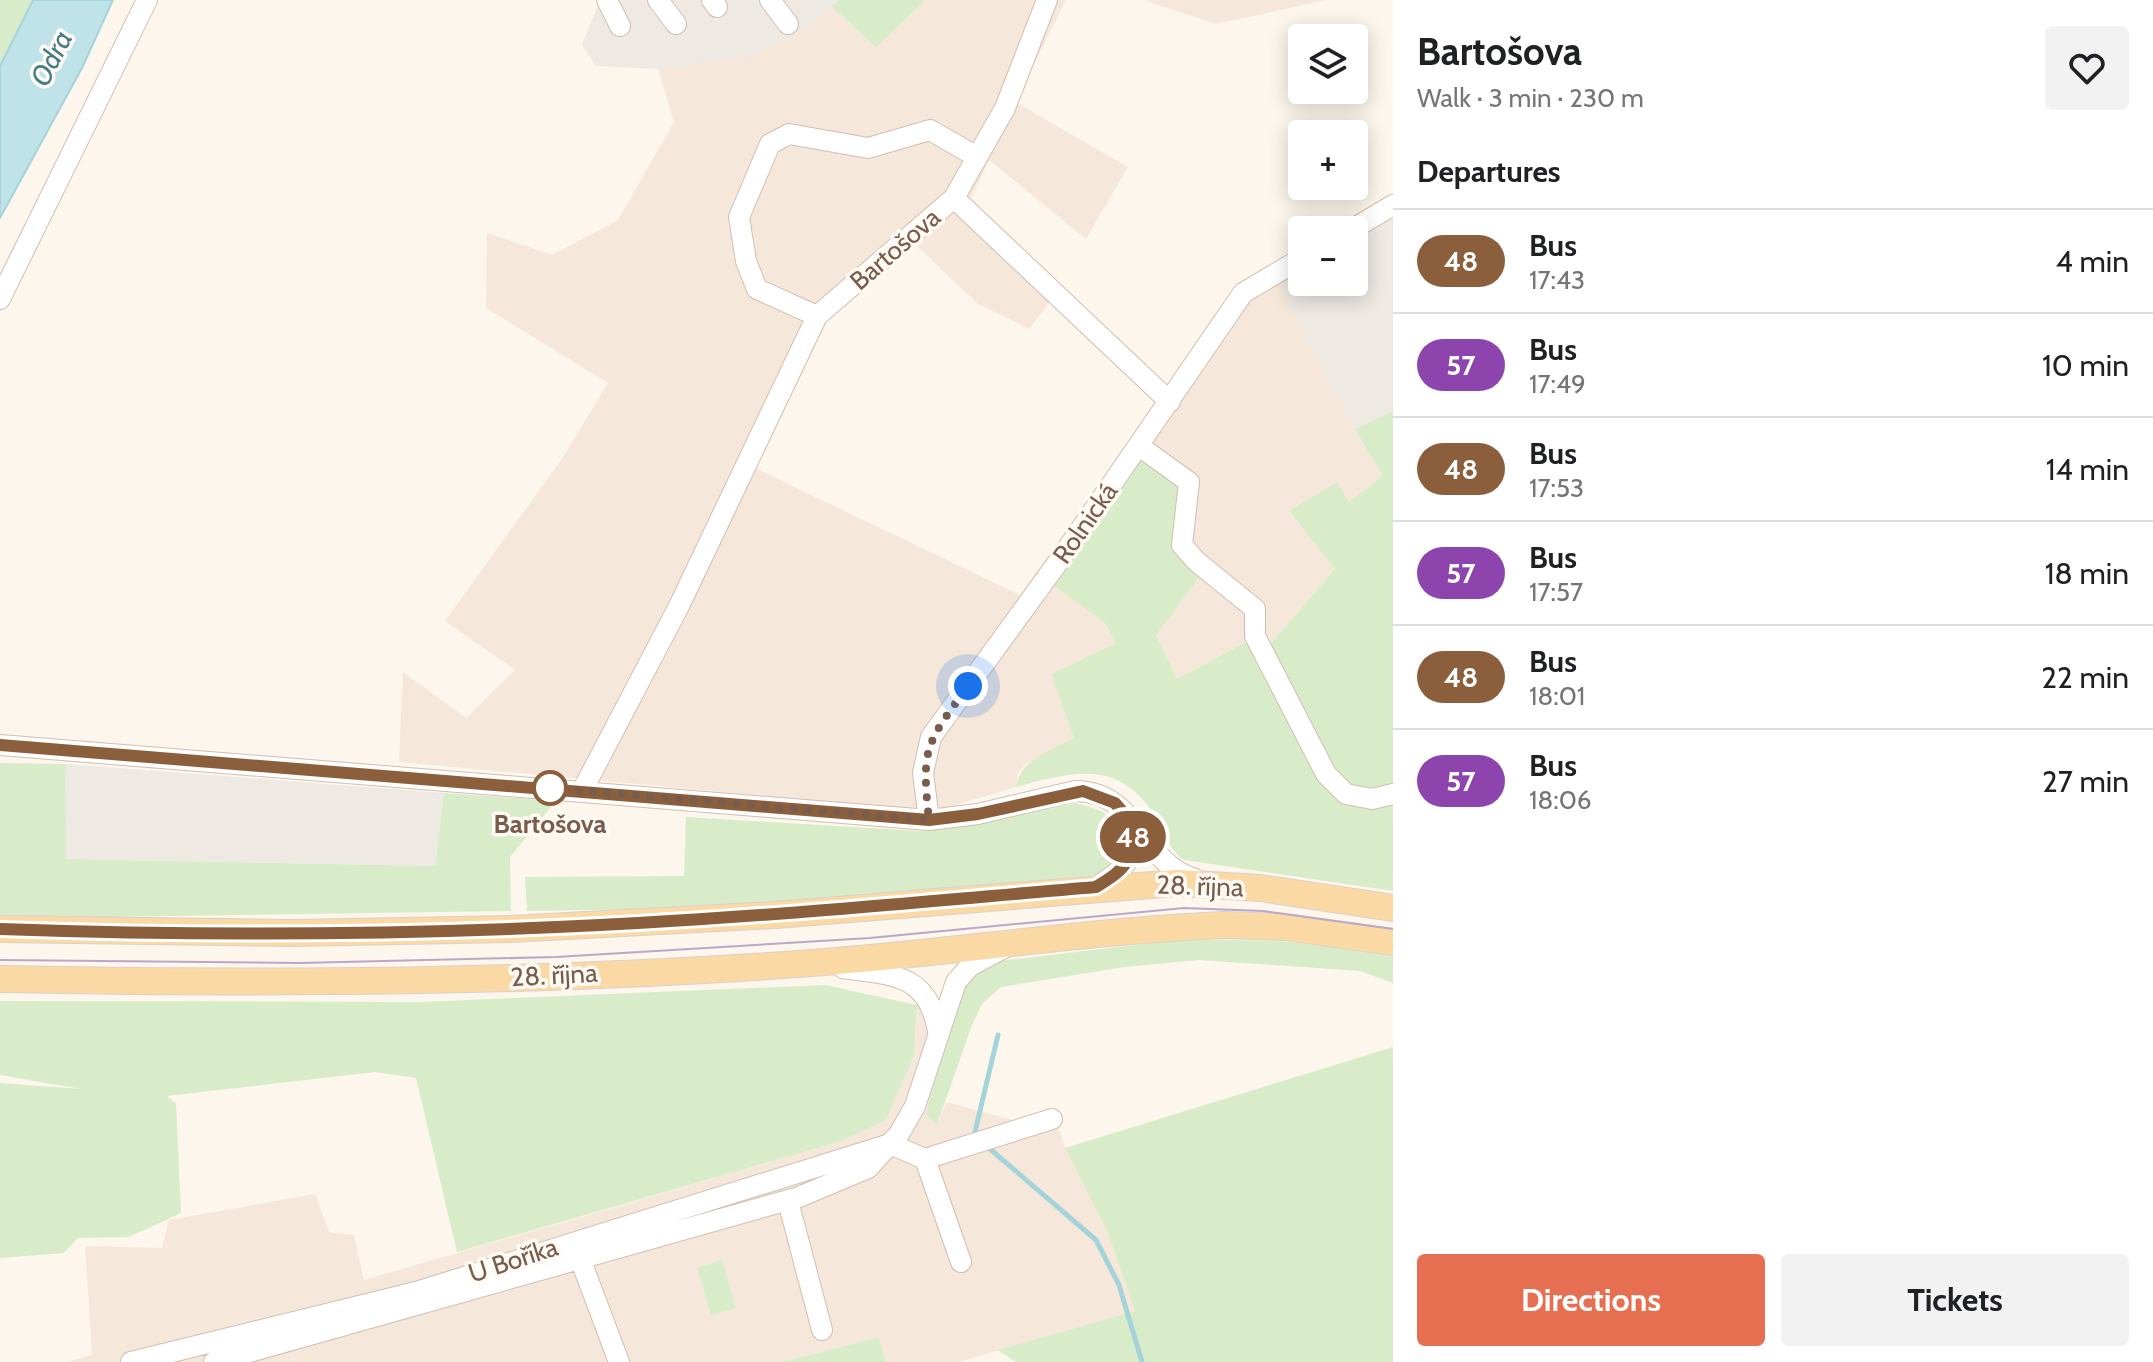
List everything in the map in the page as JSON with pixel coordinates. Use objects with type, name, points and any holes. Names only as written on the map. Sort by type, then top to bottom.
[{"type":"main road","name":"28. října","points":[[0,929],[323,933],[511,929],[775,915],[1096,887],[1206,883],[1393,908]]},
{"type":"main road","name":"28. října","points":[[0,979],[429,980],[809,963],[1223,925],[1285,927],[1393,942]]},
{"type":"street","points":[[0,299],[147,0]]},
{"type":"street","points":[[607,0],[620,26]]},
{"type":"street","points":[[658,0],[676,24]]},
{"type":"street","points":[[770,0],[788,24]]},
{"type":"street","name":"Bartošova","points":[[582,791],[672,619],[817,316],[954,198],[1005,108],[1047,0]]},
{"type":"street","points":[[817,316],[757,289],[746,261],[739,217],[770,144],[789,134],[868,148],[930,130],[977,157]]},
{"type":"street","points":[[954,198],[1170,402]]},
{"type":"street","points":[[1368,220],[1393,205]]},
{"type":"street","name":"Rolnická","points":[[929,820],[923,773],[931,737],[1170,402],[1243,293],[1288,266]]},
{"type":"street","points":[[1139,446],[1189,482],[1182,545],[1196,561],[1255,609],[1255,636],[1326,774],[1346,794],[1372,799],[1393,794]]},
{"type":"street","points":[[0,745],[929,820],[978,814],[1083,791],[1115,803],[1163,864],[1179,874],[1206,883]]},
{"type":"street","points":[[1096,887],[1128,863],[1133,824]]},
{"type":"street","name":"U Boříka","points":[[484,1279],[581,1261],[793,1199],[868,1168],[890,1144],[915,1106],[959,976],[1007,946]]},
{"type":"street","points":[[809,963],[879,973],[911,983],[931,1003],[938,1031]]},
{"type":"street","points":[[890,1144],[925,1159],[1052,1119]]},
{"type":"street","name":"U Boříka","points":[[131,1362],[244,1343],[484,1279],[890,1144]]},
{"type":"street","points":[[925,1159],[961,1262]]},
{"type":"street","points":[[793,1199],[810,1238]]},
{"type":"street","points":[[793,1199],[822,1330]]},
{"type":"street","points":[[581,1261],[619,1362]]},
{"type":"street","name":"U Boříka","points":[[214,1362],[244,1343]]},
{"type":"shaded area","points":[[600,0],[839,0],[794,36],[749,57],[658,69],[596,66],[582,45]]},
{"type":"shaded area","points":[[926,0],[1066,0],[1015,102],[1128,167],[1086,239],[989,160],[969,203],[1059,290],[1029,329],[978,304],[915,244],[822,323],[755,468],[1020,595],[1239,289],[1278,281],[1383,476],[1349,502],[1289,512],[1336,568],[1267,648],[1254,656],[1246,642],[1177,679],[1156,635],[1105,623],[1116,643],[1051,674],[1075,738],[1027,763],[1018,772],[1016,787],[949,807],[907,809],[399,762],[403,672],[466,718],[515,670],[445,621],[561,460],[608,383],[486,308],[487,233],[552,255],[618,220],[674,122],[658,69],[749,57],[794,36],[831,6],[876,47]]},
{"type":"shaded area","points":[[1143,0],[1327,0],[1216,24]]},
{"type":"shaded area","points":[[1393,214],[1393,411],[1355,429],[1278,282],[1288,276],[1288,296],[1368,296],[1368,229]]},
{"type":"shaded area","points":[[65,764],[444,793],[435,866],[65,859]]},
{"type":"shaded area","points":[[957,996],[937,1124],[947,1102],[1020,1122],[1054,1111],[1065,1148],[1107,1231],[1135,1311],[959,1362],[886,1362],[879,1337],[782,1362],[67,1362],[92,1355],[85,1246],[162,1248],[169,1220],[315,1194],[329,1232],[354,1235],[364,1280],[842,1141],[885,1120],[914,1056],[917,1005]]},
{"type":"green space","points":[[0,0],[33,0],[0,66]]},
{"type":"green space","points":[[839,0],[926,0],[876,47],[831,6]]},
{"type":"green space","points":[[1393,411],[1393,891],[1184,860],[1172,847],[1143,799],[1112,778],[1077,774],[1016,787],[1019,777],[1030,763],[1074,738],[1051,674],[1116,643],[1105,623],[1053,585],[1141,460],[1181,485],[1177,532],[1208,565],[1156,635],[1177,679],[1246,642],[1254,655],[1267,648],[1335,569],[1289,511],[1337,482],[1349,502],[1383,476],[1355,429]]},
{"type":"green space","points":[[0,763],[65,764],[66,859],[435,866],[444,793],[556,801],[510,857],[511,911],[46,918],[0,915]]},
{"type":"green space","points":[[1075,803],[1104,813],[1119,831],[1124,852],[1114,867],[1100,875],[713,908],[527,911],[525,877],[684,876],[686,817],[921,831],[960,827]]},
{"type":"green space","points":[[1187,939],[1281,941],[1393,954],[1393,983],[1360,971],[1199,960],[1124,967],[1001,987],[982,1004],[972,1025],[937,1125],[926,1114],[957,996],[974,977],[998,961]]},
{"type":"green space","points":[[825,985],[917,1005],[914,1056],[886,1120],[842,1141],[457,1252],[416,1078],[375,1072],[167,1096],[176,1104],[181,1213],[129,1237],[78,1238],[64,1253],[0,1258],[0,1083],[81,1089],[0,1075],[0,1001],[421,1002]]},
{"type":"green space","points":[[1393,1047],[1393,1362],[1016,1362],[998,1350],[1135,1311],[1107,1231],[1065,1148]]},
{"type":"green space","points":[[722,1260],[736,1308],[711,1315],[697,1268]]},
{"type":"green space","points":[[879,1337],[886,1362],[782,1362]]},
{"type":"water","name":"Odra","points":[[33,0],[113,0],[82,68],[0,218],[0,66]]},
{"type":"waterway","points":[[974,1136],[998,1035]]},
{"type":"waterway","points":[[990,1149],[1096,1240],[1119,1285],[1142,1362]]},
{"type":"tram line","points":[[0,960],[300,963],[556,957],[870,938],[1184,908],[1263,911],[1393,929]]},
{"type":"bus line","name":"48","points":[[0,745],[929,820],[978,814],[1083,791],[1115,803],[1133,824],[1128,863],[1096,887],[925,903],[775,915],[511,929],[158,933],[0,929]]},
{"type":"place","name":"Bartošova","points":[[550,788]]},
{"type":"route","points":[[550,788],[929,820],[923,773],[931,737],[968,686]]}]
